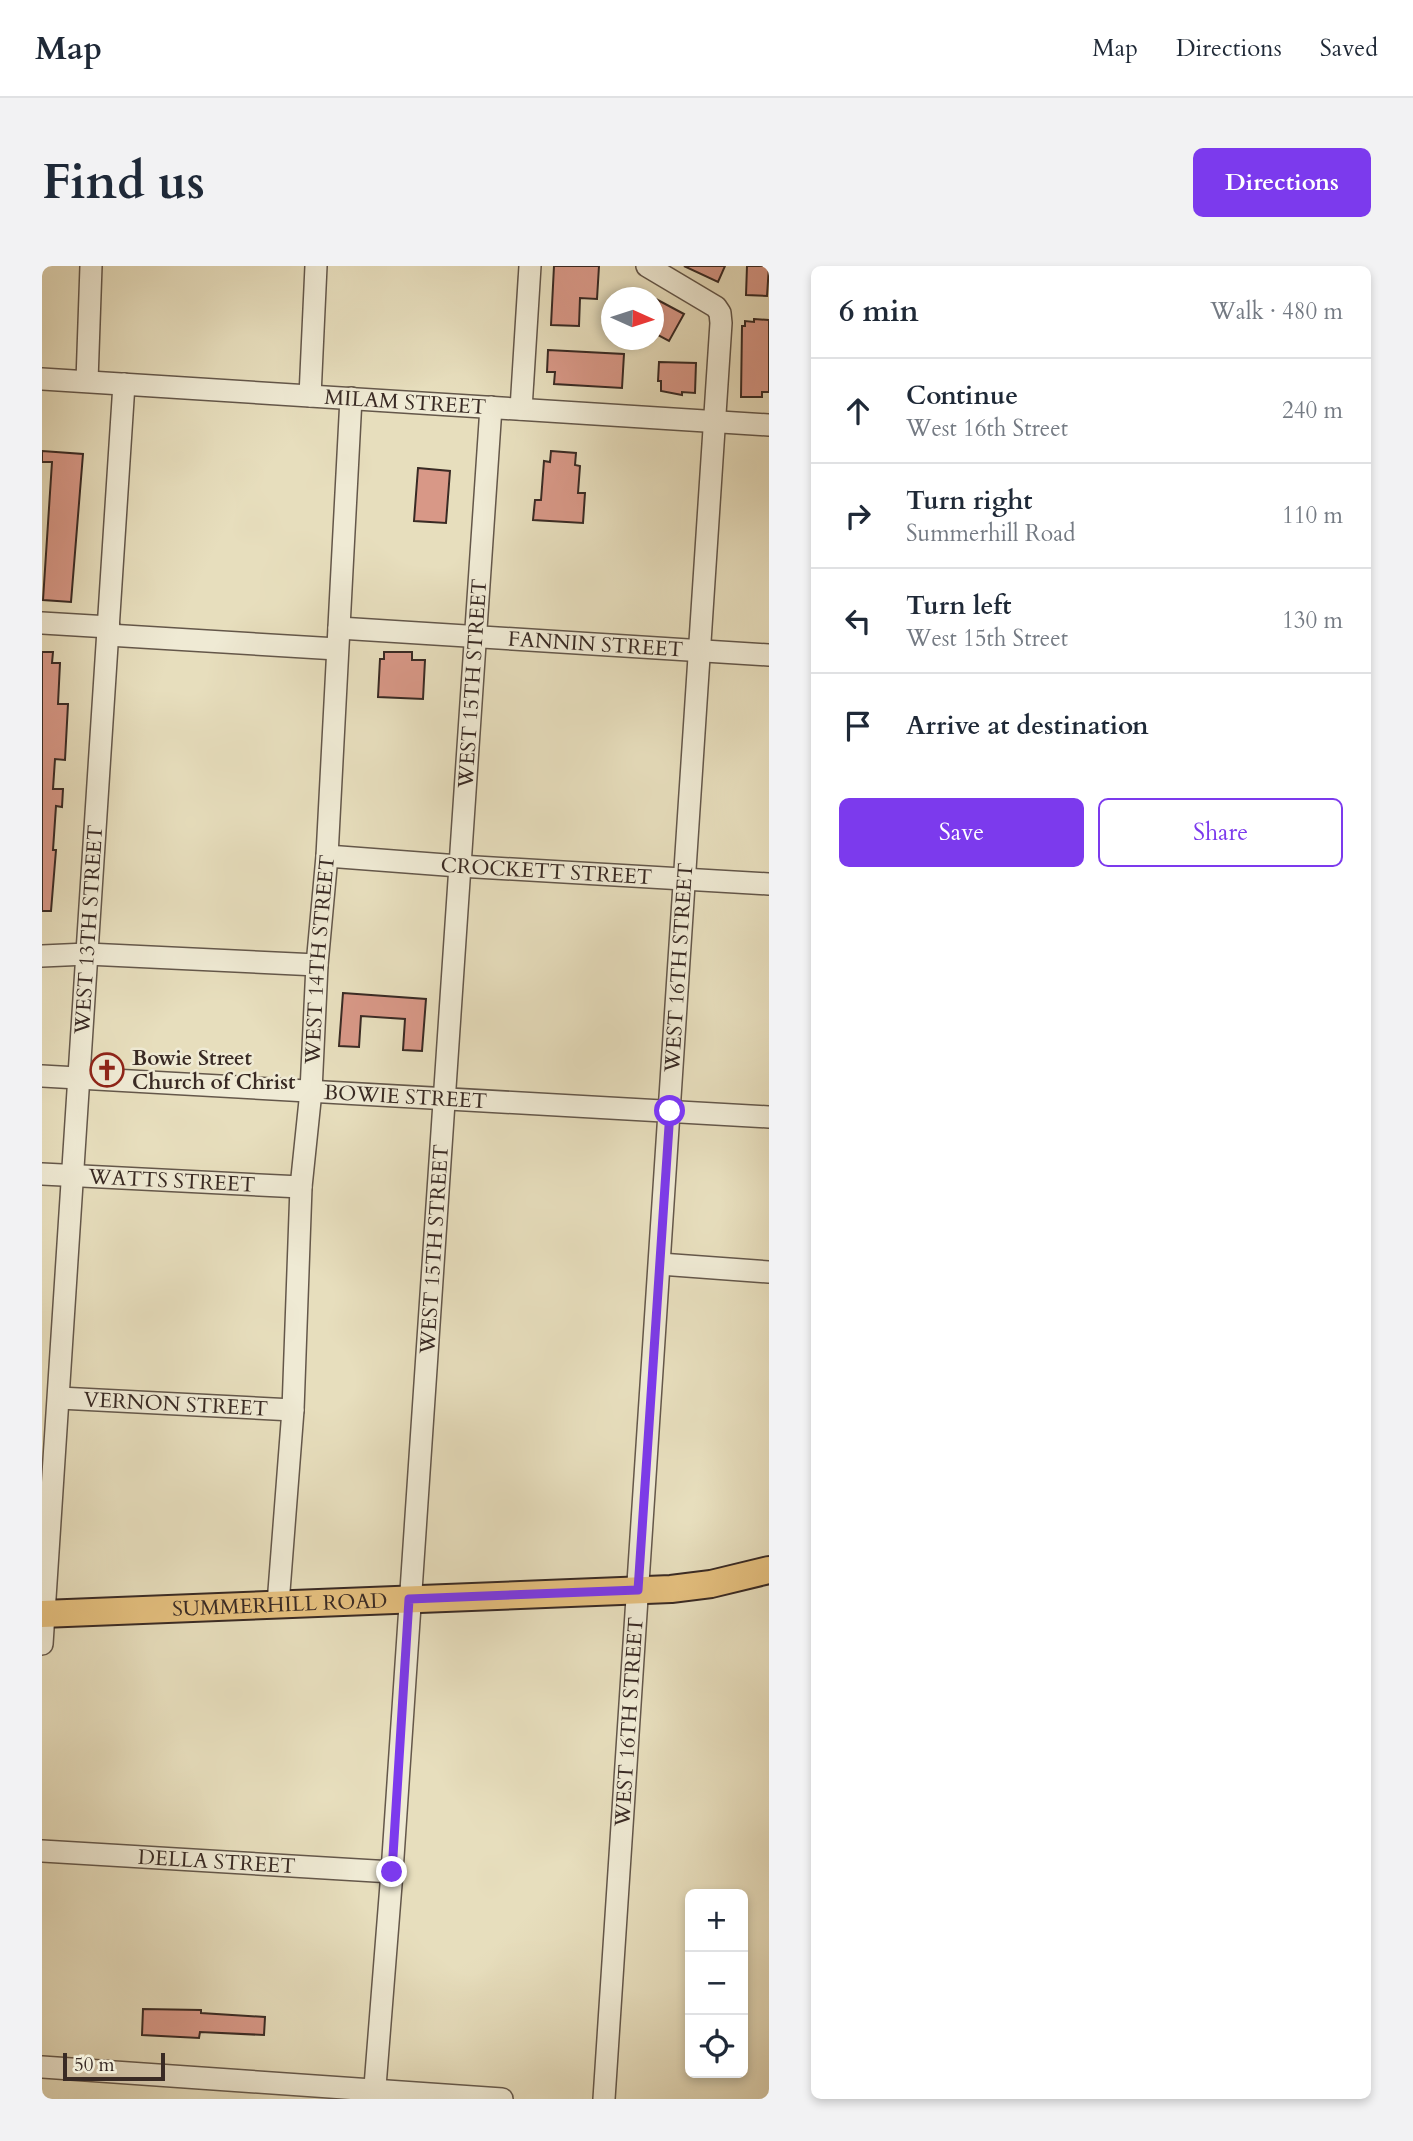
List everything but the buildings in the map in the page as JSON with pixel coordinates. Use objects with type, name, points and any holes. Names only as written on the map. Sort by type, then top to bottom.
[{"type":"main road","name":"SUMMERHILL ROAD","points":[[43,1614],[638,1590],[711,1584],[769,1570]]},
{"type":"street","points":[[87,382],[91,266]]},
{"type":"street","points":[[310,396],[316,266]]},
{"type":"street","points":[[521,409],[530,266]]},
{"type":"street","name":"WEST 16TH STREET","points":[[604,2099],[722,323],[716,307],[647,266]]},
{"type":"street","name":"MILAM STREET","points":[[42,379],[769,425]]},
{"type":"street","name":"WEST 13TH STREET","points":[[42,1644],[58,1398],[52,1344],[73,1175],[124,384]]},
{"type":"street","name":"WEST 14TH STREET","points":[[278,1604],[293,1410],[301,1187],[311,1091],[317,965],[327,856],[351,398]]},
{"type":"street","name":"WEST 15TH STREET","points":[[373,2095],[392,1872],[442,1099],[491,407]]},
{"type":"street","name":"FANNIN STREET","points":[[42,623],[108,631],[338,638],[476,637],[769,655]]},
{"type":"street","name":"CROCKETT STREET","points":[[327,856],[769,884]]},
{"type":"street","points":[[42,956],[87,954],[317,965]]},
{"type":"street","name":"BOWIE STREET","points":[[42,1076],[769,1117]]},
{"type":"street","name":"WATTS STREET","points":[[42,1174],[301,1187]]},
{"type":"street","points":[[660,1264],[769,1272]]},
{"type":"street","name":"VERNON STREET","points":[[58,1398],[293,1410]]},
{"type":"street","name":"DELLA STREET","points":[[42,1851],[392,1872]]},
{"type":"street","points":[[42,2067],[373,2095],[493,2099]]},
{"type":"place","name":"Bowie Street Church of Christ","points":[[107,1070]]},
{"type":"route","points":[[392,1872],[409,1599],[638,1590],[670,1111]]}]
